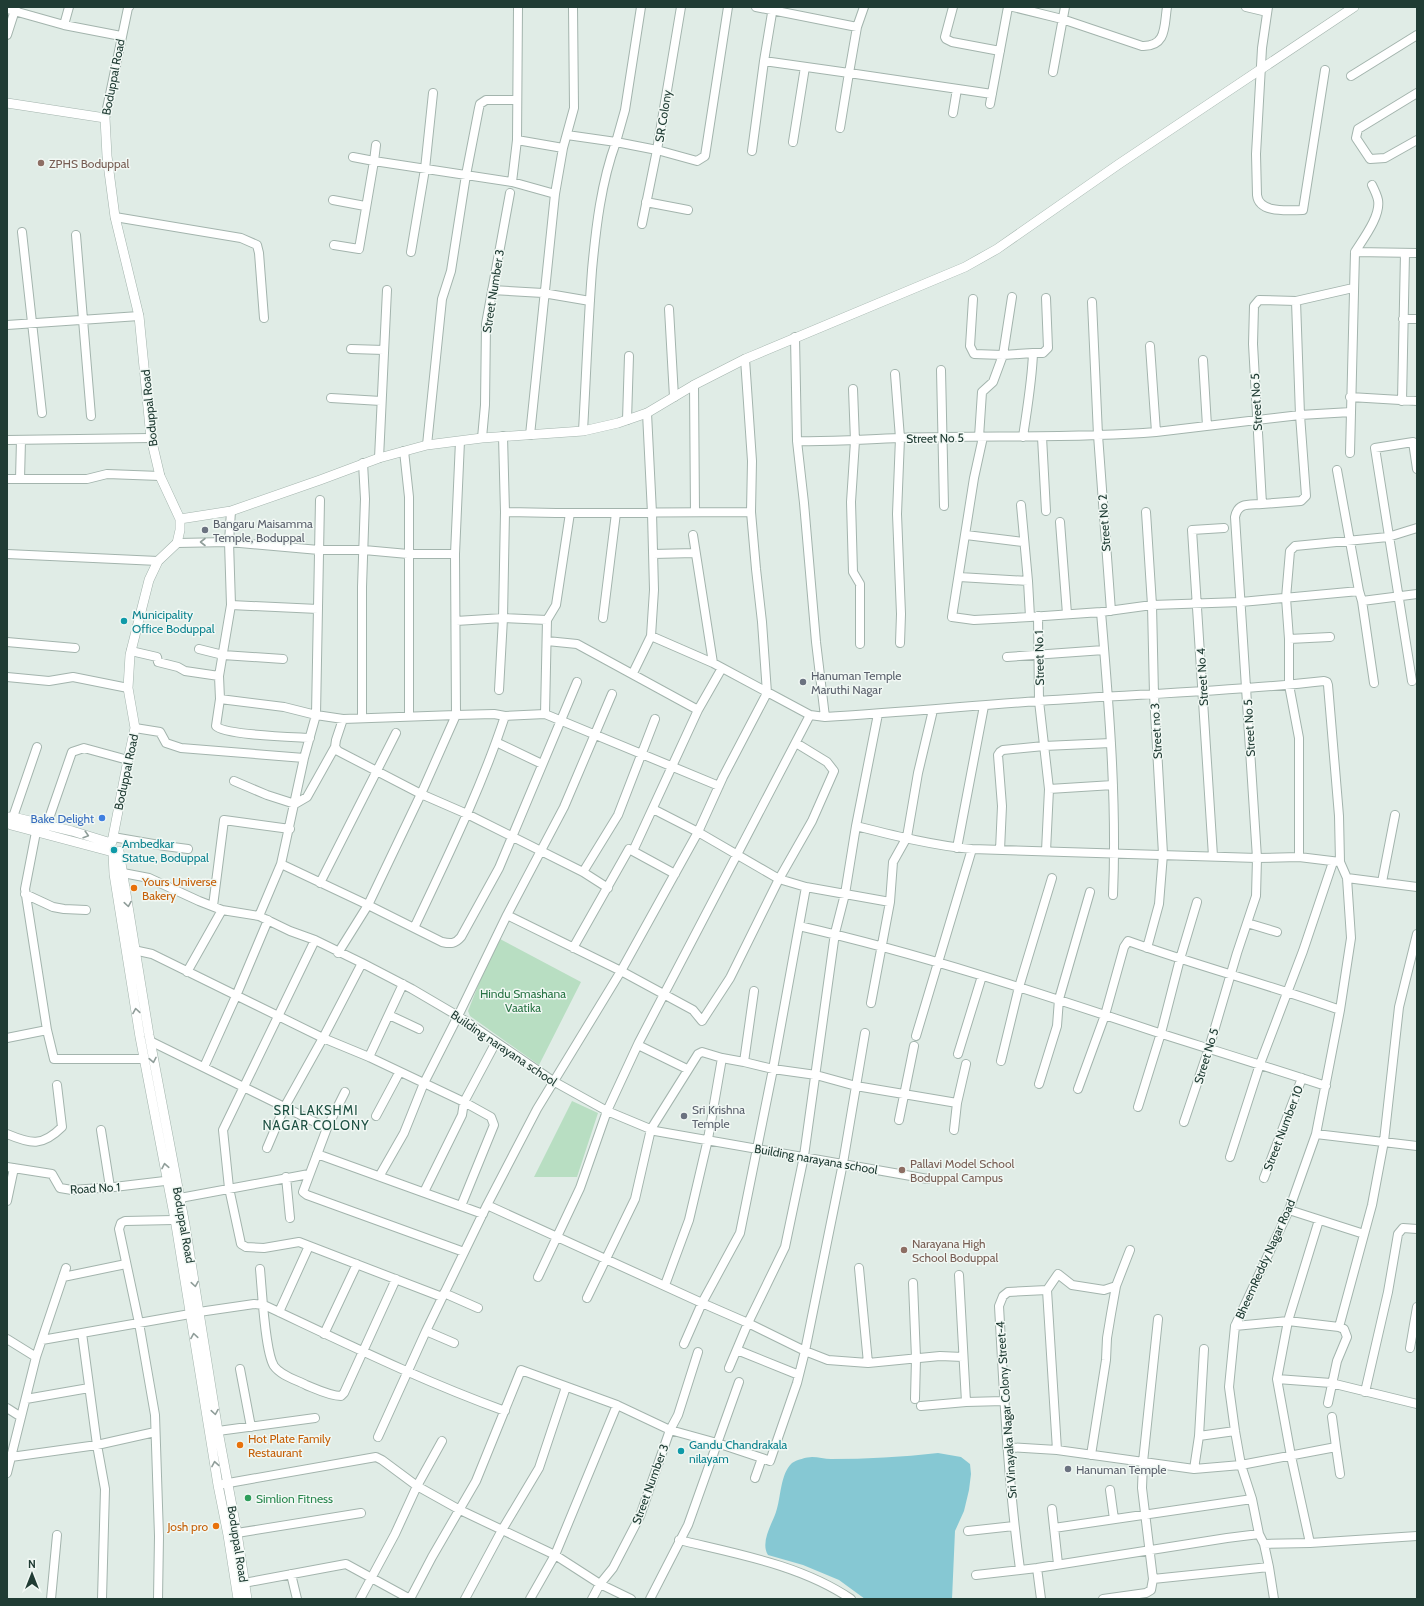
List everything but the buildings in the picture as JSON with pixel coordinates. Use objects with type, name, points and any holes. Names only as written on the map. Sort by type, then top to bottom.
[{"type":"street","points":[[64,24],[69,7]]},
{"type":"street","name":"Boduppal Road","points":[[128,7],[105,118],[107,156],[115,217],[139,316],[151,438],[160,476],[180,519]]},
{"type":"street","points":[[512,182],[516,140],[518,7]]},
{"type":"street","points":[[530,435],[543,293],[555,194],[563,148],[574,108],[574,7]]},
{"type":"street","points":[[583,431],[590,301],[597,222],[611,156],[625,110],[642,7]]},
{"type":"street","name":"SR Colony","points":[[642,224],[657,150],[680,7]]},
{"type":"street","points":[[567,135],[657,150],[697,161],[705,156],[728,7]]},
{"type":"street","points":[[756,7],[772,8],[836,24],[857,27]]},
{"type":"street","points":[[840,128],[857,27],[864,7]]},
{"type":"street","points":[[953,7],[946,39],[952,42],[1000,51]]},
{"type":"street","points":[[990,104],[1008,7]]},
{"type":"street","points":[[1013,7],[1062,19],[1142,46],[1157,44],[1161,39],[1167,7]]},
{"type":"street","points":[[1053,72],[1064,7]]},
{"type":"street","points":[[1246,7],[1268,9],[1262,48],[1256,154],[1257,201],[1260,205],[1268,209],[1303,210],[1324,70]]},
{"type":"street","points":[[455,554],[408,554],[364,550],[319,550],[229,542],[177,543],[180,530],[180,519],[231,511],[320,480],[363,463],[404,450],[427,445],[482,438],[583,431],[627,420],[647,413],[694,385],[745,359],[965,267],[997,249],[1119,164],[1354,7]]},
{"type":"street","points":[[752,151],[772,8]]},
{"type":"street","points":[[7,35],[12,9],[64,24],[121,36]]},
{"type":"street","points":[[1350,76],[1416,39]]},
{"type":"street","points":[[764,61],[992,94]]},
{"type":"street","points":[[794,142],[805,67]]},
{"type":"street","points":[[953,113],[958,89]]},
{"type":"street","points":[[412,252],[425,169],[433,93]]},
{"type":"street","points":[[1417,93],[1358,129],[1356,138],[1370,159],[1386,158],[1417,140]]},
{"type":"street","points":[[427,445],[442,299],[451,271],[466,175],[480,104],[486,100],[517,100]]},
{"type":"street","points":[[7,103],[105,118]]},
{"type":"street","points":[[516,140],[563,148]]},
{"type":"street","points":[[334,244],[358,249],[376,145]]},
{"type":"street","points":[[353,157],[512,182],[555,194]]},
{"type":"street","points":[[1350,453],[1350,397],[1355,252],[1373,222],[1378,206],[1378,199],[1372,185]]},
{"type":"street","name":"Street Number 3","points":[[482,438],[485,405],[486,324],[510,193]]},
{"type":"street","points":[[333,200],[365,206]]},
{"type":"street","points":[[646,202],[688,210]]},
{"type":"street","points":[[115,217],[240,238],[257,245],[259,253],[264,318]]},
{"type":"street","points":[[22,232],[42,413]]},
{"type":"street","points":[[76,235],[91,416]]},
{"type":"street","points":[[1355,252],[1417,253]]},
{"type":"street","points":[[1402,401],[1405,253]]},
{"type":"street","points":[[1262,504],[1301,501],[1306,496],[1300,415],[1296,300],[1353,288]]},
{"type":"street","points":[[379,458],[387,290]]},
{"type":"street","points":[[492,290],[543,293],[590,301]]},
{"type":"street","points":[[1012,297],[1003,355],[993,382],[982,392],[981,437],[952,617],[974,620],[1034,617],[1111,611],[1152,605],[1241,602],[1358,591]]},
{"type":"street","points":[[973,299],[970,346],[972,351],[974,354],[1003,355],[1043,352],[1048,348],[1046,298]]},
{"type":"street","name":"Street No 5","points":[[1184,1122],[1209,1048],[1256,896],[1257,858],[1235,517],[1237,510],[1242,505],[1262,504],[1253,344],[1254,306],[1256,303],[1263,300],[1296,300]]},
{"type":"street","name":"Street No 2","points":[[1092,302],[1098,435],[1111,611]]},
{"type":"street","points":[[669,309],[674,398]]},
{"type":"street","points":[[7,325],[139,316]]},
{"type":"street","points":[[1403,319],[1417,319]]},
{"type":"street","points":[[795,337],[797,441],[816,642],[825,717]]},
{"type":"street","points":[[1150,346],[1156,432]]},
{"type":"street","points":[[351,349],[384,350]]},
{"type":"street","points":[[1023,438],[1029,388],[1032,378],[1033,353]]},
{"type":"street","points":[[627,420],[628,356]]},
{"type":"street","points":[[378,1437],[443,1295],[523,1136],[553,1081],[621,971],[675,874],[698,832],[719,786],[768,693],[751,512],[752,461],[745,359]]},
{"type":"street","points":[[1203,360],[1207,426]]},
{"type":"street","points":[[941,370],[944,438],[944,506]]},
{"type":"street","points":[[895,374],[900,438],[897,514],[901,614],[900,643]]},
{"type":"street","points":[[694,385],[695,512]]},
{"type":"street","points":[[853,389],[855,441],[852,502],[853,572],[860,584],[860,644]]},
{"type":"street","points":[[1350,397],[1417,401]]},
{"type":"street","points":[[331,398],[381,401]]},
{"type":"street","name":"Street No 5","points":[[797,441],[855,441],[900,438],[981,437],[1042,438],[1156,432],[1300,415],[1351,412]]},
{"type":"street","points":[[633,673],[651,636],[654,590],[647,413]]},
{"type":"street","points":[[499,690],[503,618],[505,512],[503,436]]},
{"type":"street","points":[[7,440],[151,438]]},
{"type":"street","points":[[1042,438],[1046,511]]},
{"type":"street","points":[[20,479],[21,440]]},
{"type":"street","points":[[338,953],[368,905],[421,794],[456,715],[455,554],[460,441]]},
{"type":"street","points":[[1412,681],[1397,597],[1375,448],[1413,442],[1417,469]]},
{"type":"street","points":[[404,450],[409,497],[409,716]]},
{"type":"street","points":[[362,717],[362,588],[364,550],[363,463]]},
{"type":"street","points":[[1337,470],[1358,591],[1362,601],[1374,683]]},
{"type":"street","points":[[7,479],[87,479],[107,474],[160,476]]},
{"type":"street","points":[[259,916],[281,864],[290,829],[304,758],[316,715],[320,500]]},
{"type":"street","name":"Street No 1","points":[[1021,505],[1028,581],[1039,656],[1039,701],[1048,789],[1046,851]]},
{"type":"street","points":[[231,511],[229,542],[231,606],[219,676],[220,699],[216,726],[219,729],[240,733],[310,738]]},
{"type":"street","points":[[505,512],[751,512]]},
{"type":"street","name":"Street no 3","points":[[1146,512],[1152,605],[1154,695],[1163,854],[1159,904],[1147,948]]},
{"type":"street","points":[[545,714],[547,620],[556,605],[570,513]]},
{"type":"street","points":[[603,618],[616,513]]},
{"type":"street","points":[[1060,522],[1067,614]]},
{"type":"street","name":"Street No 4","points":[[1213,856],[1192,530],[1224,528]]},
{"type":"street","points":[[1299,857],[1299,738],[1289,685],[1289,639],[1286,598],[1290,551],[1295,546],[1388,537],[1417,528]]},
{"type":"street","points":[[693,535],[713,663]]},
{"type":"street","points":[[966,535],[1024,542]]},
{"type":"street","name":"Boduppal Road","points":[[177,543],[158,561],[149,580],[131,651],[128,688],[135,728],[113,846],[114,874],[150,1041],[172,1180],[174,1220],[195,1313],[218,1431],[228,1535],[238,1599]]},
{"type":"street","points":[[653,554],[696,553]]},
{"type":"street","points":[[7,554],[158,561]]},
{"type":"street","points":[[959,577],[1028,581]]},
{"type":"street","points":[[1362,601],[1417,594]]},
{"type":"street","points":[[231,606],[318,609]]},
{"type":"street","points":[[1101,612],[1113,785],[1115,853],[1113,894]]},
{"type":"street","points":[[456,621],[503,618],[547,620]]},
{"type":"street","points":[[651,636],[713,663],[810,715],[825,717],[1039,701],[1154,695],[1324,681],[1327,682],[1339,816],[1336,862],[1260,1064],[1230,1157]]},
{"type":"street","points":[[1289,639],[1330,637]]},
{"type":"street","points":[[547,641],[576,644],[633,673],[698,710]]},
{"type":"street","points":[[7,642],[75,648]]},
{"type":"street","points":[[199,649],[223,655],[283,659]]},
{"type":"street","points":[[1007,657],[1039,656],[1104,650]]},
{"type":"street","points":[[131,651],[157,657],[158,662],[178,667],[185,671],[219,676]]},
{"type":"street","points":[[633,851],[698,710],[722,668]]},
{"type":"street","points":[[7,677],[49,681],[73,677],[128,688]]},
{"type":"street","points":[[281,864],[442,942],[450,944],[457,942],[499,868],[560,721],[578,682]]},
{"type":"street","points":[[380,1175],[404,1133],[424,1084],[507,915],[564,807],[612,694]]},
{"type":"street","points":[[220,699],[284,707],[316,715],[343,719],[362,717],[494,714],[505,716],[545,714],[719,786]]},
{"type":"street","points":[[957,848],[984,706]]},
{"type":"street","points":[[871,1003],[890,902],[893,862],[907,837],[918,773],[933,710]]},
{"type":"street","points":[[729,1368],[748,1322],[785,1247],[804,1156],[835,934],[845,894],[856,826],[878,714]]},
{"type":"street","points":[[538,1277],[580,1188],[607,1111],[638,1045],[810,715]]},
{"type":"street","points":[[414,928],[467,814],[505,716]]},
{"type":"street","points":[[234,781],[267,795],[295,804],[307,797],[335,746],[343,719]]},
{"type":"street","points":[[583,872],[618,815],[655,719]]},
{"type":"street","points":[[135,728],[160,732],[166,743],[181,748],[304,758]]},
{"type":"street","points":[[320,883],[396,733]]},
{"type":"street","points":[[496,742],[542,764]]},
{"type":"street","points":[[507,915],[621,971],[693,1010],[702,1020],[730,978],[779,880],[812,821],[834,771],[827,762],[796,742]]},
{"type":"street","points":[[1000,850],[1002,806],[998,755],[1000,752],[1003,750],[1044,746],[1111,743]]},
{"type":"street","points":[[335,746],[338,751],[376,771],[421,794],[512,836],[583,872],[608,888]]},
{"type":"street","points":[[38,747],[9,819],[42,830],[72,831],[113,846],[165,846],[188,849]]},
{"type":"street","points":[[128,760],[84,748],[72,752],[28,866],[24,889],[47,1030],[54,1058],[144,1059]]},
{"type":"street","points":[[1048,789],[1113,785]]},
{"type":"street","points":[[653,809],[738,854],[779,880],[806,887],[890,902]]},
{"type":"street","points":[[1382,882],[1395,815]]},
{"type":"street","points":[[213,906],[224,820],[290,829]]},
{"type":"street","points":[[856,826],[890,835],[907,837],[957,848],[1257,858],[1299,857],[1336,862],[1347,878],[1417,887]]},
{"type":"street","name":"Boduppal Road","points":[[113,846],[123,873],[144,1059],[172,1180],[180,1198],[195,1313],[223,1484],[237,1533],[247,1599]]},
{"type":"street","points":[[573,948],[629,849],[675,874]]},
{"type":"street","points":[[916,1036],[972,849]]},
{"type":"street","name":"Building narayana school","points":[[123,873],[149,878],[222,910],[259,916],[290,931],[315,940],[338,953],[362,963],[403,984],[458,1016],[553,1081],[607,1111],[651,1129],[928,1179]]},
{"type":"street","points":[[1001,1061],[1019,987],[1052,878]]},
{"type":"street","name":"BheemReddy Nagar Road","points":[[1274,1599],[1264,1544],[1259,1534],[1252,1499],[1241,1465],[1235,1431],[1229,1387],[1235,1326],[1289,1210],[1316,1134],[1340,1010],[1350,938],[1347,878]]},
{"type":"street","points":[[684,1344],[702,1303],[740,1233],[806,887]]},
{"type":"street","points":[[1039,1084],[1057,1026],[1059,999],[1090,892]]},
{"type":"street","points":[[25,894],[53,907],[86,910]]},
{"type":"street","points":[[1138,1107],[1162,1033],[1180,959],[1197,902]]},
{"type":"street","points":[[187,972],[222,910]]},
{"type":"street","points":[[204,1068],[268,920]]},
{"type":"street","points":[[1248,923],[1277,932]]},
{"type":"street","points":[[799,926],[835,934],[938,962],[1059,999],[1326,1086]]},
{"type":"street","points":[[1339,1327],[1372,1205],[1384,1141],[1399,1007],[1417,934]]},
{"type":"street","points":[[315,940],[223,1130],[229,1188],[241,1244],[246,1247],[264,1248],[299,1242],[478,1308]]},
{"type":"street","points":[[1078,1089],[1105,1015],[1124,947],[1128,941],[1231,975],[1288,991],[1340,1010]]},
{"type":"street","points":[[131,949],[152,954],[323,1038],[369,1057],[399,1073],[464,1102],[492,1117],[494,1125],[461,1206]]},
{"type":"street","points":[[267,1148],[284,1108],[362,963]]},
{"type":"street","points":[[958,1054],[982,976]]},
{"type":"street","points":[[369,1057],[403,984]]},
{"type":"street","points":[[744,1062],[754,992]]},
{"type":"street","points":[[389,1015],[420,1029]]},
{"type":"street","points":[[7,1038],[47,1030]]},
{"type":"street","points":[[244,1582],[346,1564],[410,1599],[432,1557],[476,1481],[521,1370],[617,1405],[670,1430],[717,1443],[770,1461],[800,1374],[843,1163],[865,1033]]},
{"type":"street","points":[[150,1041],[327,1128]]},
{"type":"street","points":[[424,1192],[462,1115],[464,1102],[496,1042]]},
{"type":"street","points":[[638,1045],[687,1069]]},
{"type":"street","points":[[899,1120],[914,1046]]},
{"type":"street","points":[[587,1298],[635,1199],[651,1129],[695,1056],[702,1052],[772,1069],[816,1075],[856,1086],[957,1103]]},
{"type":"street","points":[[665,1285],[689,1220],[708,1139],[722,1058]]},
{"type":"street","points":[[954,1130],[957,1103],[966,1064]]},
{"type":"street","points":[[376,1116],[399,1073]]},
{"type":"street","name":"Street Number 10","points":[[1264,1178],[1302,1078]]},
{"type":"street","points":[[7,1134],[35,1143],[45,1140],[58,1131],[62,1127],[57,1086]]},
{"type":"street","points":[[345,1092],[327,1128],[303,1192],[307,1195],[464,1252]]},
{"type":"street","points":[[101,1130],[110,1187]]},
{"type":"street","points":[[1316,1134],[1417,1146]]},
{"type":"street","points":[[317,1154],[380,1175],[483,1214]]},
{"type":"street","points":[[7,1202],[10,1167]]},
{"type":"street","name":"Road No 1","points":[[10,1167],[52,1174],[60,1188],[65,1189],[110,1187],[172,1180]]},
{"type":"street","points":[[180,1198],[286,1177],[309,1174]]},
{"type":"street","points":[[286,1177],[290,1218]]},
{"type":"street","points":[[487,1205],[702,1303],[748,1322],[805,1351],[828,1360],[868,1363],[940,1356],[963,1357]]},
{"type":"street","points":[[1289,1210],[1364,1234]]},
{"type":"street","points":[[158,1599],[159,1536],[155,1415],[139,1323],[119,1229],[121,1223],[125,1221],[174,1220]]},
{"type":"street","points":[[1310,1543],[1291,1456],[1277,1379],[1288,1321],[1319,1220]]},
{"type":"street","points":[[1365,1392],[1388,1292],[1398,1234],[1403,1228],[1417,1229]]},
{"type":"street","points":[[279,1312],[309,1246]]},
{"type":"street","points":[[1091,1455],[1106,1360],[1107,1338],[1116,1286],[1130,1250]]},
{"type":"street","points":[[63,1277],[126,1264]]},
{"type":"street","points":[[324,1334],[357,1264]]},
{"type":"street","points":[[7,1473],[36,1357],[66,1268]]},
{"type":"street","points":[[859,1268],[868,1363]]},
{"type":"street","points":[[260,1269],[267,1336],[274,1366],[279,1371],[314,1388],[337,1396],[341,1396],[344,1393],[396,1279]]},
{"type":"street","points":[[1057,1450],[1047,1290],[1058,1274],[1072,1285],[1104,1290],[1116,1286]]},
{"type":"street","points":[[959,1275],[966,1402]]},
{"type":"street","points":[[913,1283],[918,1403],[1004,1401]]},
{"type":"street","name":"Sri Vinayaka Nagar Colony Street-4","points":[[1020,1570],[1014,1526],[1007,1447],[999,1306],[1000,1301],[1008,1292],[1047,1290]]},
{"type":"street","points":[[42,1340],[195,1313],[254,1304],[264,1305],[407,1372],[474,1400],[505,1410]]},
{"type":"street","points":[[1410,1348],[1417,1307]]},
{"type":"street","points":[[1103,1599],[1146,1593],[1151,1590],[1153,1579],[1142,1488],[1143,1462],[1158,1319]]},
{"type":"street","points":[[1235,1326],[1288,1321],[1339,1327],[1344,1329],[1347,1336],[1337,1361],[1328,1403]]},
{"type":"street","points":[[426,1331],[454,1343]]},
{"type":"street","points":[[82,1333],[97,1445],[105,1488],[102,1599]]},
{"type":"street","points":[[7,1340],[36,1357]]},
{"type":"street","points":[[1194,1469],[1199,1436],[1204,1349]]},
{"type":"street","points":[[737,1350],[800,1374]]},
{"type":"street","name":"Street Number 3","points":[[592,1599],[600,1584],[613,1568],[640,1516],[670,1430],[678,1414],[698,1352]]},
{"type":"street","points":[[240,1369],[251,1427]]},
{"type":"street","points":[[1277,1379],[1331,1384],[1417,1404]]},
{"type":"street","points":[[650,1599],[688,1525],[740,1382]]},
{"type":"street","points":[[465,1599],[502,1530],[539,1468],[566,1387]]},
{"type":"street","points":[[26,1399],[89,1388]]},
{"type":"street","points":[[530,1599],[555,1555],[617,1405]]},
{"type":"street","points":[[7,1408],[21,1417]]},
{"type":"street","points":[[1332,1417],[1340,1474]]},
{"type":"street","points":[[218,1431],[315,1418]]},
{"type":"street","points":[[1199,1436],[1235,1431]]},
{"type":"street","points":[[11,1457],[97,1445],[155,1432]]},
{"type":"street","points":[[360,1599],[395,1534],[417,1486],[442,1441]]},
{"type":"street","points":[[1007,1447],[1057,1450],[1194,1469],[1241,1465],[1336,1447]]},
{"type":"street","points":[[223,1484],[376,1457],[417,1486],[460,1510],[555,1555],[600,1584],[631,1599]]},
{"type":"street","points":[[755,1478],[762,1458]]},
{"type":"street","points":[[1110,1490],[1114,1519]]},
{"type":"street","points":[[1054,1528],[1252,1499]]},
{"type":"street","points":[[1052,1509],[1058,1564]]},
{"type":"street","points":[[237,1533],[361,1513]]},
{"type":"street","points":[[968,1531],[1014,1526]]},
{"type":"street","points":[[976,1575],[1037,1568],[1259,1534]]},
{"type":"street","points":[[51,1599],[57,1535]]},
{"type":"street","points":[[1264,1544],[1310,1543],[1417,1536]]},
{"type":"street","points":[[679,1540],[772,1563],[832,1586],[851,1599]]},
{"type":"street","points":[[1153,1579],[1269,1567]]},
{"type":"street","points":[[1037,1568],[1041,1599]]},
{"type":"street","points":[[291,1574],[296,1599]]},
{"type":"green space","name":"Hindu Smashana Vaatika","points":[[500,939],[581,982],[539,1065],[470,1016],[468,1011],[487,963]]},
{"type":"green space","points":[[572,1101],[598,1113],[577,1177],[534,1177]]},
{"type":"water","points":[[938,1453],[961,1457],[970,1464],[971,1474],[964,1511],[955,1531],[952,1599],[865,1599],[839,1580],[803,1565],[768,1555],[765,1544],[766,1539],[778,1506],[781,1486],[785,1473],[792,1463],[812,1457],[857,1459]]},
{"type":"place","name":"ZPHS Boduppal","points":[[41,163]]},
{"type":"place","name":"Bangaru Maisamma Temple, Boduppal","points":[[205,530]]},
{"type":"place","name":"Municipality Office Boduppal","points":[[124,621]]},
{"type":"place","name":"Hanuman Temple Maruthi Nagar","points":[[803,682]]},
{"type":"place","name":"Bake Delight","points":[[102,818]]},
{"type":"place","name":"Ambedkar Statue, Boduppal","points":[[114,850]]},
{"type":"place","name":"Yours Universe Bakery","points":[[134,888]]},
{"type":"place","name":"Sri Krishna Temple","points":[[684,1116]]},
{"type":"place","name":"Pallavi Model School Boduppal Campus","points":[[902,1170]]},
{"type":"place","name":"Narayana High School Boduppal","points":[[904,1250]]},
{"type":"place","name":"Hot Plate Family Restaurant","points":[[240,1445]]},
{"type":"place","name":"Gandu Chandrakala nilayam","points":[[681,1451]]},
{"type":"place","name":"Hanuman Temple","points":[[1068,1469]]},
{"type":"place","name":"Simlion Fitness","points":[[248,1498]]},
{"type":"place","name":"Josh pro","points":[[216,1526]]},
{"type":"district","name":"SRI LAKSHMI NAGAR COLONY","points":[[316,1118]]}]
